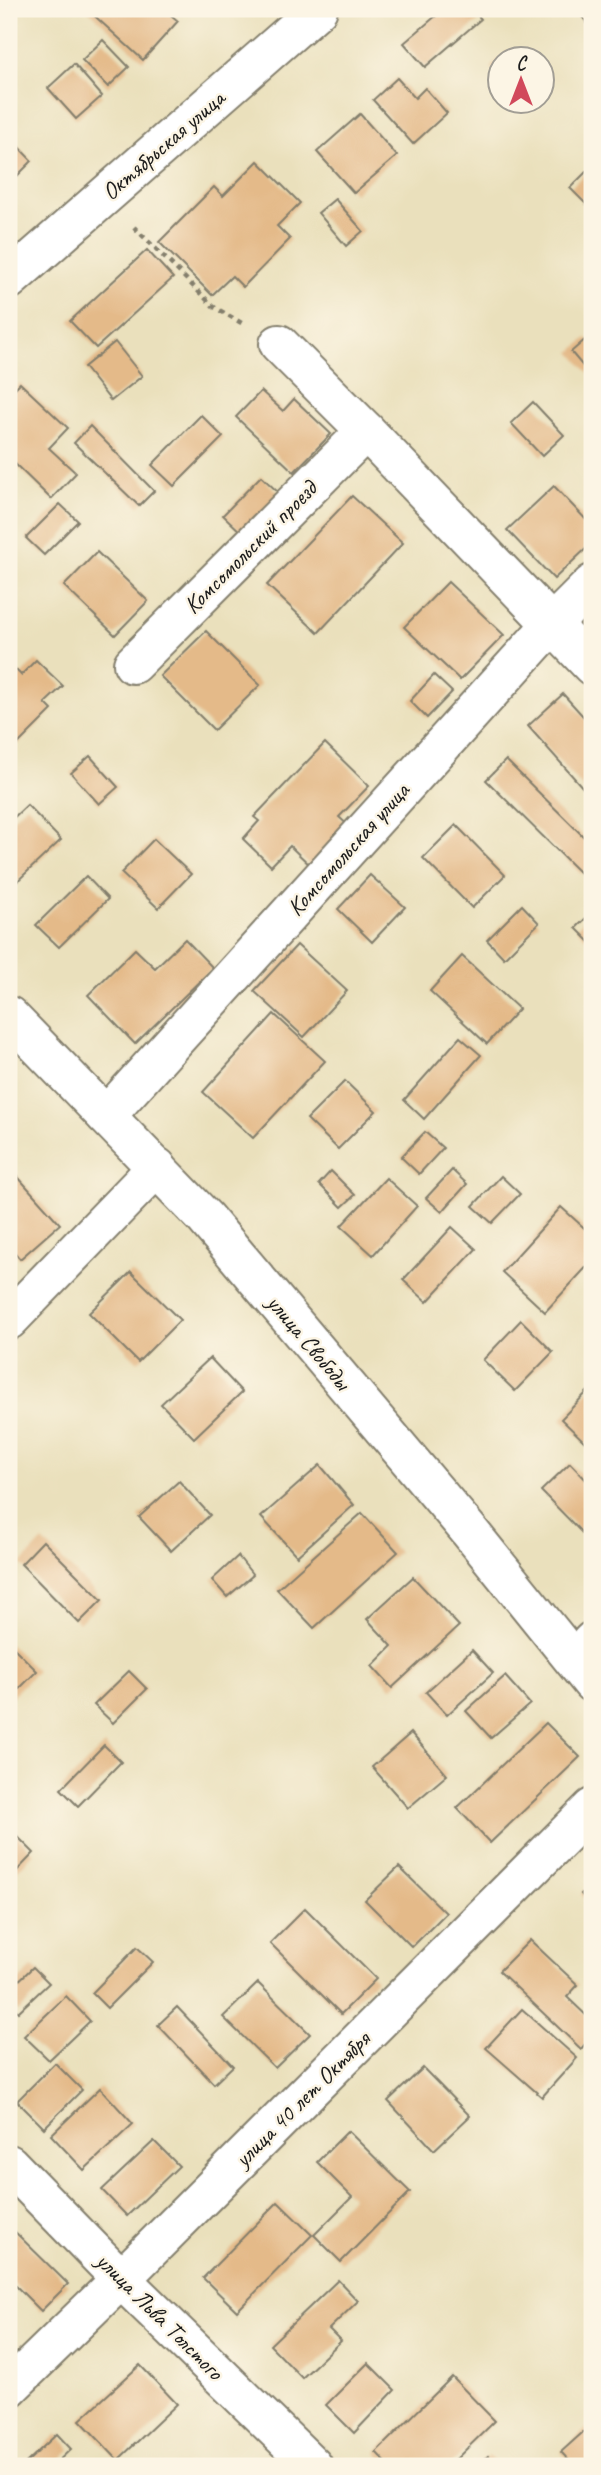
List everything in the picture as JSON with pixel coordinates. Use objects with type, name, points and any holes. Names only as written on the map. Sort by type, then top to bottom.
[{"type":"street","name":"Октябрьская улица","points":[[9,280],[318,9]]},
{"type":"street","points":[[279,344],[592,666]]},
{"type":"street","name":"Комсомольский проезд","points":[[133,664],[366,431]]},
{"type":"street","name":"Комсомольская улица","points":[[106,1116],[552,624],[592,584]]},
{"type":"street","name":"улица Свободы","points":[[9,1016],[214,1228],[586,1661]]},
{"type":"street","points":[[9,1320],[157,1167]]},
{"type":"street","name":"улица 40 лет Октября","points":[[9,2388],[592,1808]]},
{"type":"street","name":"улица Льва Толстого","points":[[9,2164],[121,2279],[313,2466]]},
{"type":"path","points":[[104,197],[215,307],[279,344]]},
{"type":"building","points":[[87,9],[164,9],[178,21],[143,60]]},
{"type":"building","points":[[444,9],[472,9],[481,19],[425,67],[404,43]]},
{"type":"building","points":[[584,9],[592,9],[592,29],[579,13]]},
{"type":"building","points":[[103,40],[129,67],[108,87],[82,60]]},
{"type":"building","points":[[74,64],[102,96],[76,119],[48,88]]},
{"type":"building","points":[[397,78],[415,98],[425,88],[447,113],[413,144],[373,100]]},
{"type":"building","points":[[360,114],[397,156],[354,193],[317,152]]},
{"type":"building","points":[[9,137],[32,161],[9,184]]},
{"type":"building","points":[[258,161],[300,203],[277,226],[290,239],[243,287],[232,276],[212,295],[159,242],[214,187],[223,196]]},
{"type":"building","points":[[592,166],[592,197],[586,204],[570,188]]},
{"type":"building","points":[[335,199],[363,231],[346,246],[318,213]]},
{"type":"building","points":[[147,250],[173,278],[96,348],[70,321]]},
{"type":"building","points":[[587,338],[592,344],[592,377],[571,352]]},
{"type":"building","points":[[115,342],[142,376],[111,401],[84,367]]},
{"type":"building","points":[[20,383],[68,428],[49,448],[76,473],[51,499],[9,458],[9,394]]},
{"type":"building","points":[[261,391],[283,411],[294,399],[331,434],[294,472],[236,417]]},
{"type":"building","points":[[533,402],[564,435],[542,456],[511,423]]},
{"type":"building","points":[[201,415],[223,437],[174,486],[152,465]]},
{"type":"building","points":[[90,426],[154,491],[139,506],[74,443]]},
{"type":"building","points":[[261,476],[282,496],[244,535],[223,515]]},
{"type":"building","points":[[554,486],[592,526],[592,543],[554,579],[507,530]]},
{"type":"building","points":[[352,496],[403,543],[318,633],[267,585]]},
{"type":"building","points":[[60,504],[78,521],[44,555],[26,538]]},
{"type":"building","points":[[97,552],[148,601],[115,635],[64,586]]},
{"type":"building","points":[[448,582],[504,635],[460,680],[404,627]]},
{"type":"building","points":[[206,631],[260,685],[214,730],[160,676]]},
{"type":"building","points":[[36,660],[63,686],[45,703],[52,710],[17,745],[9,736],[9,663],[21,675]]},
{"type":"building","points":[[434,675],[452,692],[427,718],[410,701]]},
{"type":"building","points":[[563,694],[592,726],[592,798],[528,726]]},
{"type":"building","points":[[325,743],[369,786],[339,817],[352,829],[314,869],[290,846],[271,866],[243,839],[259,821],[254,817]]},
{"type":"building","points":[[90,756],[118,787],[99,804],[71,773]]},
{"type":"building","points":[[506,760],[592,845],[592,863],[581,874],[486,780]]},
{"type":"building","points":[[27,805],[61,840],[9,889],[9,822]]},
{"type":"building","points":[[456,825],[505,875],[472,908],[423,858]]},
{"type":"building","points":[[154,839],[191,874],[158,908],[121,873]]},
{"type":"building","points":[[370,875],[405,907],[372,942],[338,909]]},
{"type":"building","points":[[86,876],[108,899],[59,947],[36,925]]},
{"type":"building","points":[[522,905],[539,923],[504,958],[487,940]]},
{"type":"building","points":[[592,912],[592,944],[576,928]]},
{"type":"building","points":[[185,939],[213,968],[135,1044],[88,995],[135,949],[155,968]]},
{"type":"building","points":[[297,945],[347,991],[304,1037],[254,991]]},
{"type":"building","points":[[462,956],[519,1009],[487,1044],[430,991]]},
{"type":"building","points":[[274,1014],[325,1061],[253,1138],[203,1092]]},
{"type":"building","points":[[460,1037],[481,1055],[424,1119],[404,1100]]},
{"type":"building","points":[[345,1081],[376,1111],[338,1149],[307,1119]]},
{"type":"building","points":[[425,1132],[443,1148],[419,1174],[401,1157]]},
{"type":"building","points":[[9,1167],[60,1224],[20,1259],[9,1246]]},
{"type":"building","points":[[452,1170],[467,1184],[442,1212],[426,1198]]},
{"type":"building","points":[[331,1171],[355,1195],[342,1207],[319,1184]]},
{"type":"building","points":[[501,1176],[520,1194],[492,1223],[473,1206]]},
{"type":"building","points":[[386,1178],[417,1206],[373,1255],[341,1226]]},
{"type":"building","points":[[561,1207],[592,1235],[592,1261],[545,1312],[502,1272]]},
{"type":"building","points":[[452,1227],[476,1249],[427,1302],[403,1280]]},
{"type":"building","points":[[131,1272],[180,1320],[138,1362],[89,1313]]},
{"type":"building","points":[[521,1320],[553,1352],[515,1391],[483,1360]]},
{"type":"building","points":[[210,1358],[242,1392],[194,1438],[161,1404]]},
{"type":"building","points":[[592,1387],[592,1449],[561,1419]]},
{"type":"building","points":[[570,1463],[592,1486],[592,1543],[541,1491]]},
{"type":"building","points":[[320,1465],[354,1505],[297,1556],[261,1517]]},
{"type":"building","points":[[179,1481],[210,1515],[171,1551],[139,1517]]},
{"type":"building","points":[[362,1513],[398,1552],[314,1628],[277,1589]]},
{"type":"building","points":[[43,1541],[102,1600],[79,1623],[21,1564]]},
{"type":"building","points":[[238,1556],[253,1575],[227,1597],[212,1580]]},
{"type":"building","points":[[413,1577],[459,1626],[392,1688],[372,1666],[392,1646],[367,1619]]},
{"type":"building","points":[[9,1643],[37,1671],[9,1699]]},
{"type":"building","points":[[472,1650],[493,1673],[447,1715],[426,1692]]},
{"type":"building","points":[[129,1671],[147,1689],[113,1723],[94,1705]]},
{"type":"building","points":[[505,1676],[530,1704],[491,1738],[466,1711]]},
{"type":"building","points":[[546,1723],[580,1757],[490,1843],[457,1808]]},
{"type":"building","points":[[411,1733],[447,1775],[408,1808],[372,1767]]},
{"type":"building","points":[[104,1745],[121,1762],[78,1806],[61,1789]]},
{"type":"building","points":[[9,1828],[34,1853],[9,1879]]},
{"type":"building","points":[[399,1867],[446,1913],[412,1947],[365,1900]]},
{"type":"building","points":[[592,1883],[592,1906],[581,1894]]},
{"type":"building","points":[[305,1908],[376,1979],[341,2014],[270,1943]]},
{"type":"building","points":[[530,1940],[578,1985],[567,1997],[592,2021],[592,2036],[581,2049],[499,1971]]},
{"type":"building","points":[[137,1947],[153,1962],[107,2008],[92,1993]]},
{"type":"building","points":[[33,1967],[49,1983],[18,2012],[9,2002],[9,1990]]},
{"type":"building","points":[[258,1983],[310,2034],[275,2068],[223,2017]]},
{"type":"building","points":[[66,1996],[90,2021],[49,2060],[24,2036]]},
{"type":"building","points":[[177,2007],[233,2066],[214,2084],[158,2025]]},
{"type":"building","points":[[522,2009],[577,2058],[542,2097],[486,2048]]},
{"type":"building","points":[[55,2063],[82,2090],[44,2128],[17,2101]]},
{"type":"building","points":[[423,2068],[470,2116],[434,2150],[388,2101]]},
{"type":"building","points":[[100,2088],[133,2124],[84,2170],[51,2135]]},
{"type":"building","points":[[348,2131],[410,2192],[341,2262],[314,2235],[352,2197],[317,2162]]},
{"type":"building","points":[[154,2141],[179,2166],[127,2216],[102,2190]]},
{"type":"building","points":[[278,2202],[312,2235],[237,2311],[203,2278]]},
{"type":"building","points":[[9,2226],[68,2284],[41,2311],[9,2279]]},
{"type":"building","points":[[338,2280],[358,2301],[329,2329],[341,2341],[302,2378],[270,2345]]},
{"type":"building","points":[[368,2363],[395,2390],[354,2433],[326,2405]]},
{"type":"building","points":[[140,2365],[177,2404],[118,2460],[80,2420]]},
{"type":"building","points":[[452,2377],[495,2421],[449,2466],[389,2466],[376,2452]]},
{"type":"building","points":[[592,2424],[592,2466],[574,2466],[561,2452]]},
{"type":"building","points":[[57,2434],[71,2449],[53,2466],[28,2466],[26,2463]]},
{"type":"building","points":[[488,2456],[498,2466],[477,2466]]}]
